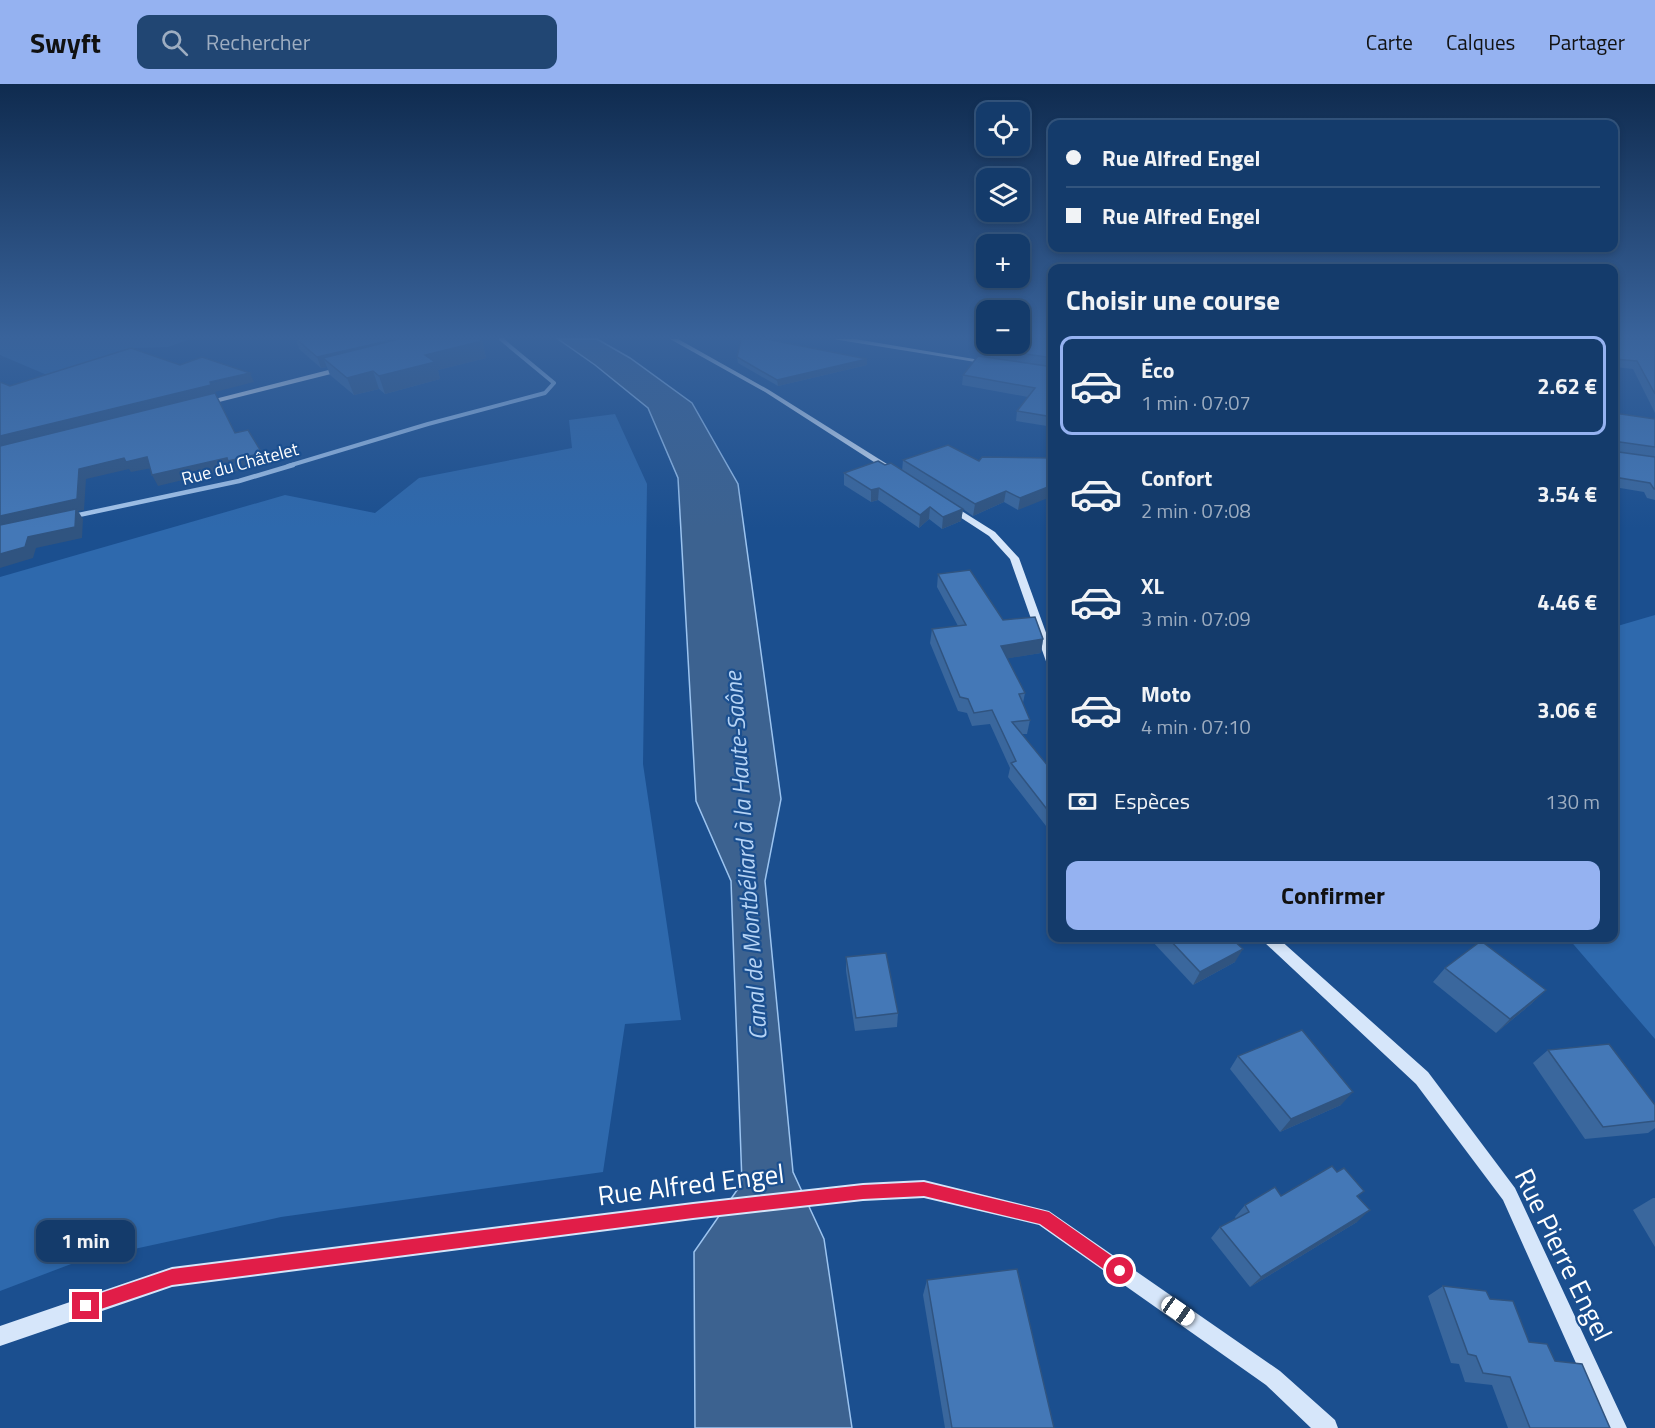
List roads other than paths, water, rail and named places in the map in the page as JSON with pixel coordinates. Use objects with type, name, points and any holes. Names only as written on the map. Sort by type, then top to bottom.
[{"type":"main road","points":[[189,406],[206,402]]},
{"type":"street","name":"Rue du Châtelet","points":[[71,517],[239,481],[428,424],[512,402]]},
{"type":"street","points":[[784,402],[904,478]]},
{"type":"street","points":[[943,503],[992,534],[1014,558],[1048,653]]},
{"type":"street","name":"Rue Pierre Engel","points":[[1273,942],[1422,1078],[1509,1194],[1616,1428]]},
{"type":"street","name":"Rue Alfred Engel","points":[[0,1336],[172,1277],[693,1211],[838,1195],[924,1189],[1043,1218],[1274,1378],[1327,1428]]},
{"type":"water","name":"Canal de Montbéliard à la Haute-Saône","points":[[640,402],[692,403],[738,484],[781,799],[765,881],[793,1172],[824,1239],[852,1428],[695,1428],[694,1252],[742,1183],[731,881],[696,801],[678,478],[648,408]]}]
